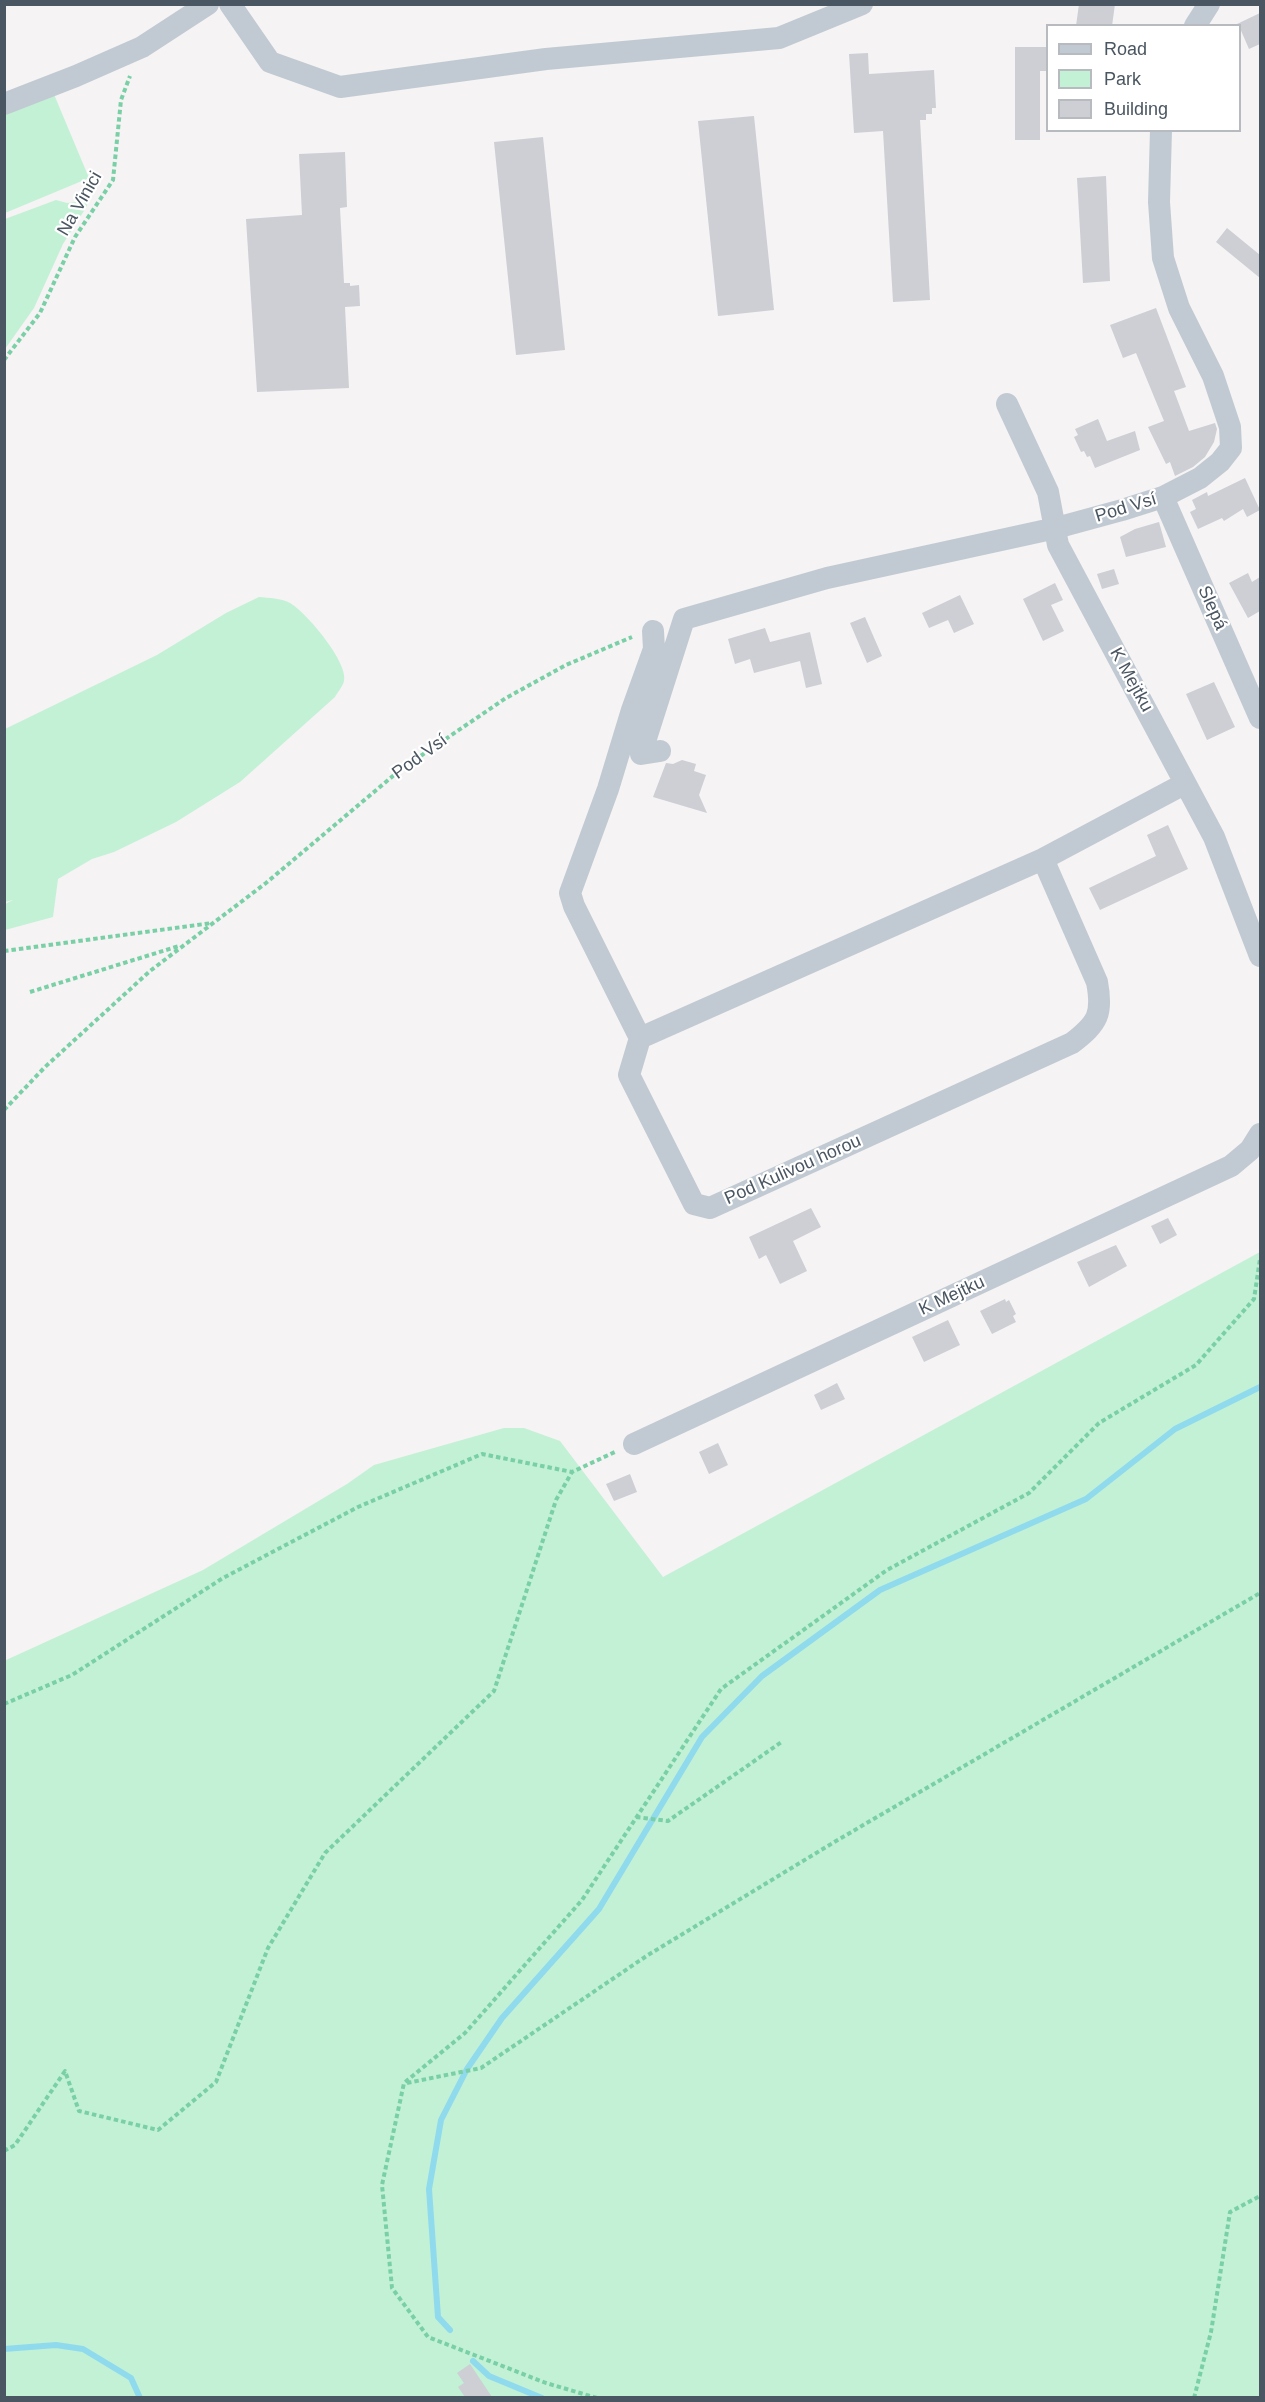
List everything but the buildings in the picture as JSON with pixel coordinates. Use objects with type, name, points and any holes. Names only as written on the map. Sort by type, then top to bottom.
[{"type":"street","points":[[4,104],[142,47],[208,4]]},
{"type":"street","points":[[230,4],[270,62],[340,87],[546,59],[779,38],[862,4]]},
{"type":"street","points":[[1196,24],[1209,4]]},
{"type":"street","name":"Pod Vsí","points":[[660,751],[641,754],[684,619],[827,578],[1056,528],[1163,497],[1200,478],[1220,462],[1231,448],[1230,427],[1213,376],[1179,308],[1163,258],[1159,202],[1161,132]]},
{"type":"street","name":"K Mejtku","points":[[1007,404],[1048,492],[1058,546],[1214,837],[1260,956]]},
{"type":"street","name":"Slepá","points":[[1163,497],[1260,718]]},
{"type":"street","points":[[653,631],[654,649],[632,710],[608,789],[570,892],[574,906],[640,1038],[1043,859],[1184,784]]},
{"type":"street","name":"Pod Kulivou horou","points":[[640,1038],[629,1075],[694,1204],[710,1208],[1072,1043],[1084,1034],[1098,1019],[1101,1003],[1098,982],[1043,859]]},
{"type":"street","name":"K Mejtku","points":[[634,1444],[1231,1166],[1250,1150],[1260,1134]]},
{"type":"path","name":"Na Vinici","points":[[4,360],[40,313],[75,237],[112,180],[121,100],[142,47]]},
{"type":"path","name":"Pod Vsí","points":[[4,1110],[53,1059],[150,971],[266,883],[400,770],[506,698],[566,665],[625,639],[653,631]]},
{"type":"path","points":[[4,951],[213,923]]},
{"type":"path","points":[[30,993],[183,945]]},
{"type":"path","points":[[597,2397],[546,2384],[428,2337],[392,2288],[382,2185],[404,2083],[465,2033],[582,1900],[721,1689],[886,1570],[1029,1493],[1099,1423],[1196,1365],[1254,1299],[1260,1259]]},
{"type":"path","points":[[1254,1299],[1260,1301]]},
{"type":"path","points":[[4,1704],[72,1675],[223,1578],[337,1518],[482,1454],[572,1472],[634,1444]]},
{"type":"path","points":[[4,2151],[15,2145],[65,2070],[79,2111],[158,2130],[216,2082],[268,1948],[325,1853],[494,1691],[556,1500],[572,1472]]},
{"type":"path","points":[[404,2083],[481,2068],[687,1931],[836,1841],[1260,1593]]},
{"type":"path","points":[[636,1817],[668,1821],[783,1741]]},
{"type":"path","points":[[1194,2397],[1211,2332],[1230,2212],[1260,2196]]},
{"type":"green space","points":[[53,92],[89,178],[5,213],[5,112]]},
{"type":"green space","points":[[56,200],[67,203],[86,201],[87,206],[63,244],[34,308],[5,349],[5,219]]},
{"type":"green space","points":[[259,597],[290,603],[306,616],[325,639],[340,662],[344,673],[344,681],[335,697],[240,782],[176,822],[114,852],[92,859],[58,879],[53,917],[5,930],[5,904],[13,900],[5,902],[5,729],[157,655],[226,613]]},
{"type":"green space","points":[[1260,1252],[1260,2397],[5,2397],[4,1661],[203,1570],[347,1484],[374,1465],[504,1428],[524,1428],[560,1441],[663,1577]]},
{"type":"waterway","points":[[450,2330],[438,2317],[429,2189],[441,2120],[467,2069],[502,2018],[599,1909],[702,1737],[762,1676],[880,1590],[1086,1499],[1175,1429],[1260,1387]]},
{"type":"waterway","points":[[4,2349],[56,2345],[83,2349],[131,2378],[140,2398]]},
{"type":"waterway","points":[[473,2361],[489,2376],[542,2398]]}]
